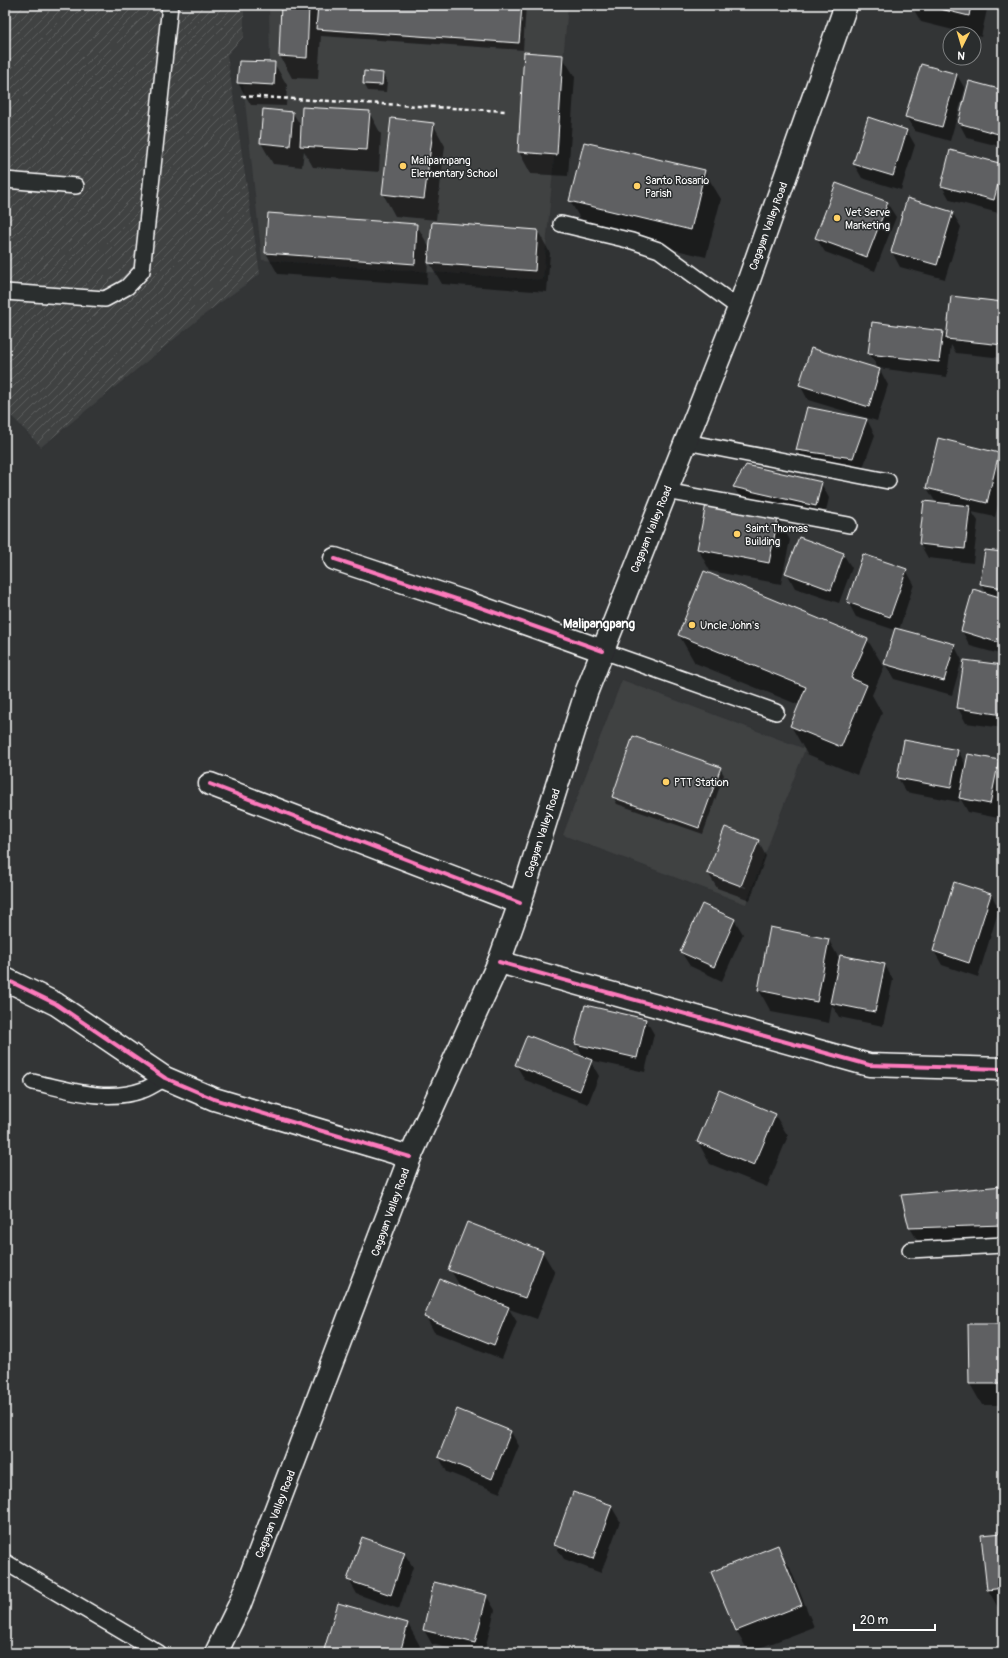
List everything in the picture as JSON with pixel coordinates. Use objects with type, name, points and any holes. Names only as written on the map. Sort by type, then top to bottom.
[{"type":"main road","name":"Cagayan Valley Road","points":[[216,1653],[239,1606],[410,1157],[499,962],[520,903],[586,693],[739,308],[846,5]]},
{"type":"main road","points":[[335,559],[468,603],[603,651]]},
{"type":"main road","points":[[210,784],[520,903]]},
{"type":"main road","points":[[499,962],[869,1065],[1003,1069]]},
{"type":"main road","points":[[5,979],[56,1004],[165,1078],[214,1099],[410,1157]]},
{"type":"lane","points":[[5,292],[105,299],[127,287],[142,271],[170,5]]},
{"type":"lane","points":[[5,180],[76,186]]},
{"type":"lane","points":[[562,224],[632,241],[659,250],[739,308]]},
{"type":"lane","points":[[686,442],[888,481]]},
{"type":"lane","points":[[666,491],[849,525]]},
{"type":"lane","points":[[603,651],[776,712]]},
{"type":"lane","points":[[33,1082],[81,1094],[109,1096],[143,1090],[165,1078]]},
{"type":"lane","points":[[910,1250],[1003,1245]]},
{"type":"lane","points":[[5,1562],[159,1653]]},
{"type":"path","points":[[242,96],[505,111]]},
{"type":"shaded area","points":[[5,5],[244,5],[244,36],[227,55],[260,274],[210,310],[41,447],[5,409]]},
{"type":"shaded area","name":"Malipampang Elementary School","points":[[269,5],[568,5],[543,280],[262,260],[242,73],[270,63]]},
{"type":"shaded area","points":[[622,680],[805,749],[746,904],[563,835]]},
{"type":"building","points":[[281,5],[309,5],[307,58],[279,56]]},
{"type":"building","points":[[318,5],[522,5],[519,43],[316,29]]},
{"type":"building","points":[[924,5],[971,5],[969,16]]},
{"type":"building","points":[[524,52],[563,55],[557,155],[518,152]]},
{"type":"building","points":[[239,61],[275,62],[274,85],[237,83]]},
{"type":"building","points":[[921,64],[957,74],[942,127],[905,117]]},
{"type":"building","points":[[364,71],[383,73],[382,85],[363,84]]},
{"type":"building","points":[[969,81],[1003,90],[1002,135],[958,123]]},
{"type":"building","points":[[302,107],[370,111],[367,150],[300,146]]},
{"type":"building","points":[[263,109],[293,112],[290,146],[260,143]]},
{"type":"building","points":[[868,117],[907,130],[893,176],[853,164]]},
{"type":"building","points":[[391,118],[434,123],[424,199],[382,194]]},
{"type":"building","name":"Santo Rosario Parish","points":[[584,142],[705,170],[691,230],[569,201]]},
{"type":"building","points":[[950,150],[1003,164],[994,200],[941,186]]},
{"type":"building","points":[[836,183],[888,202],[867,257],[815,238]]},
{"type":"building","points":[[907,198],[953,212],[937,265],[891,252]]},
{"type":"building","points":[[268,213],[417,224],[415,264],[265,253]]},
{"type":"building","points":[[432,222],[538,230],[535,271],[428,263]]},
{"type":"building","points":[[951,296],[1003,302],[1003,345],[946,339]]},
{"type":"building","points":[[872,322],[943,331],[939,362],[868,354]]},
{"type":"building","points":[[811,348],[880,369],[869,407],[799,385]]},
{"type":"building","points":[[807,407],[867,419],[853,458],[796,450]]},
{"type":"building","points":[[938,438],[999,453],[987,503],[926,488]]},
{"type":"building","points":[[746,465],[822,482],[816,506],[733,487]]},
{"type":"building","points":[[924,501],[970,506],[965,549],[919,544]]},
{"type":"building","name":"Saint Thomas Building","points":[[706,504],[778,518],[769,563],[697,549]]},
{"type":"building","points":[[799,537],[844,553],[831,590],[785,573]]},
{"type":"building","points":[[985,550],[1003,552],[1003,588],[980,584]]},
{"type":"building","points":[[863,554],[907,569],[890,617],[847,602]]},
{"type":"building","points":[[704,571],[868,639],[851,678],[867,685],[841,747],[790,726],[806,687],[678,635]]},
{"type":"building","points":[[973,589],[1003,598],[1003,644],[961,631]]},
{"type":"building","points":[[895,628],[955,644],[944,681],[884,664]]},
{"type":"building","points":[[964,660],[1003,665],[1003,715],[957,708]]},
{"type":"building","name":"PTT Station","points":[[633,736],[721,767],[699,828],[612,797]]},
{"type":"building","points":[[904,740],[958,750],[951,788],[897,778]]},
{"type":"building","points":[[968,754],[999,760],[990,804],[959,798]]},
{"type":"building","points":[[725,827],[759,840],[741,886],[707,873]]},
{"type":"building","points":[[954,882],[991,894],[969,963],[933,951]]},
{"type":"building","points":[[702,904],[735,919],[714,967],[680,952]]},
{"type":"building","points":[[770,927],[829,939],[817,1002],[758,990]]},
{"type":"building","points":[[840,955],[885,964],[875,1012],[830,1003]]},
{"type":"building","points":[[585,1005],[646,1019],[637,1058],[575,1044]]},
{"type":"building","points":[[527,1035],[592,1060],[580,1091],[515,1065]]},
{"type":"building","points":[[719,1090],[776,1114],[754,1166],[697,1142]]},
{"type":"building","points":[[1003,1186],[1003,1225],[909,1228],[901,1195]]},
{"type":"building","points":[[467,1222],[543,1251],[525,1298],[448,1270]]},
{"type":"building","points":[[440,1279],[509,1307],[494,1345],[424,1317]]},
{"type":"building","points":[[968,1324],[1003,1324],[1003,1384],[969,1384]]},
{"type":"building","points":[[457,1409],[511,1431],[492,1479],[438,1457]]},
{"type":"building","points":[[573,1492],[612,1505],[593,1559],[554,1545]]},
{"type":"building","points":[[1003,1533],[1003,1588],[987,1590],[981,1535]]},
{"type":"building","points":[[362,1537],[405,1552],[391,1595],[347,1580]]},
{"type":"building","points":[[778,1545],[802,1605],[736,1631],[711,1572]]},
{"type":"building","points":[[434,1582],[487,1595],[475,1643],[423,1630]]},
{"type":"building","points":[[338,1603],[408,1623],[400,1653],[323,1653]]},
{"type":"cycle path","points":[[335,559],[468,603],[603,651]]},
{"type":"cycle path","points":[[210,784],[520,903]]},
{"type":"cycle path","points":[[499,962],[869,1065],[1003,1069]]},
{"type":"cycle path","points":[[5,979],[56,1004],[165,1078],[214,1099],[410,1157]]},
{"type":"place","name":"Malipampang Elementary School","points":[[403,166]]},
{"type":"place","name":"Santo Rosario Parish","points":[[637,186]]},
{"type":"place","name":"Vet Serve Marketing","points":[[837,218]]},
{"type":"place","name":"Saint Thomas Building","points":[[737,534]]},
{"type":"place","name":"Uncle John's","points":[[692,625]]},
{"type":"place","name":"PTT Station","points":[[666,782]]},
{"type":"district","name":"Malipangpang","points":[[599,623]]}]
